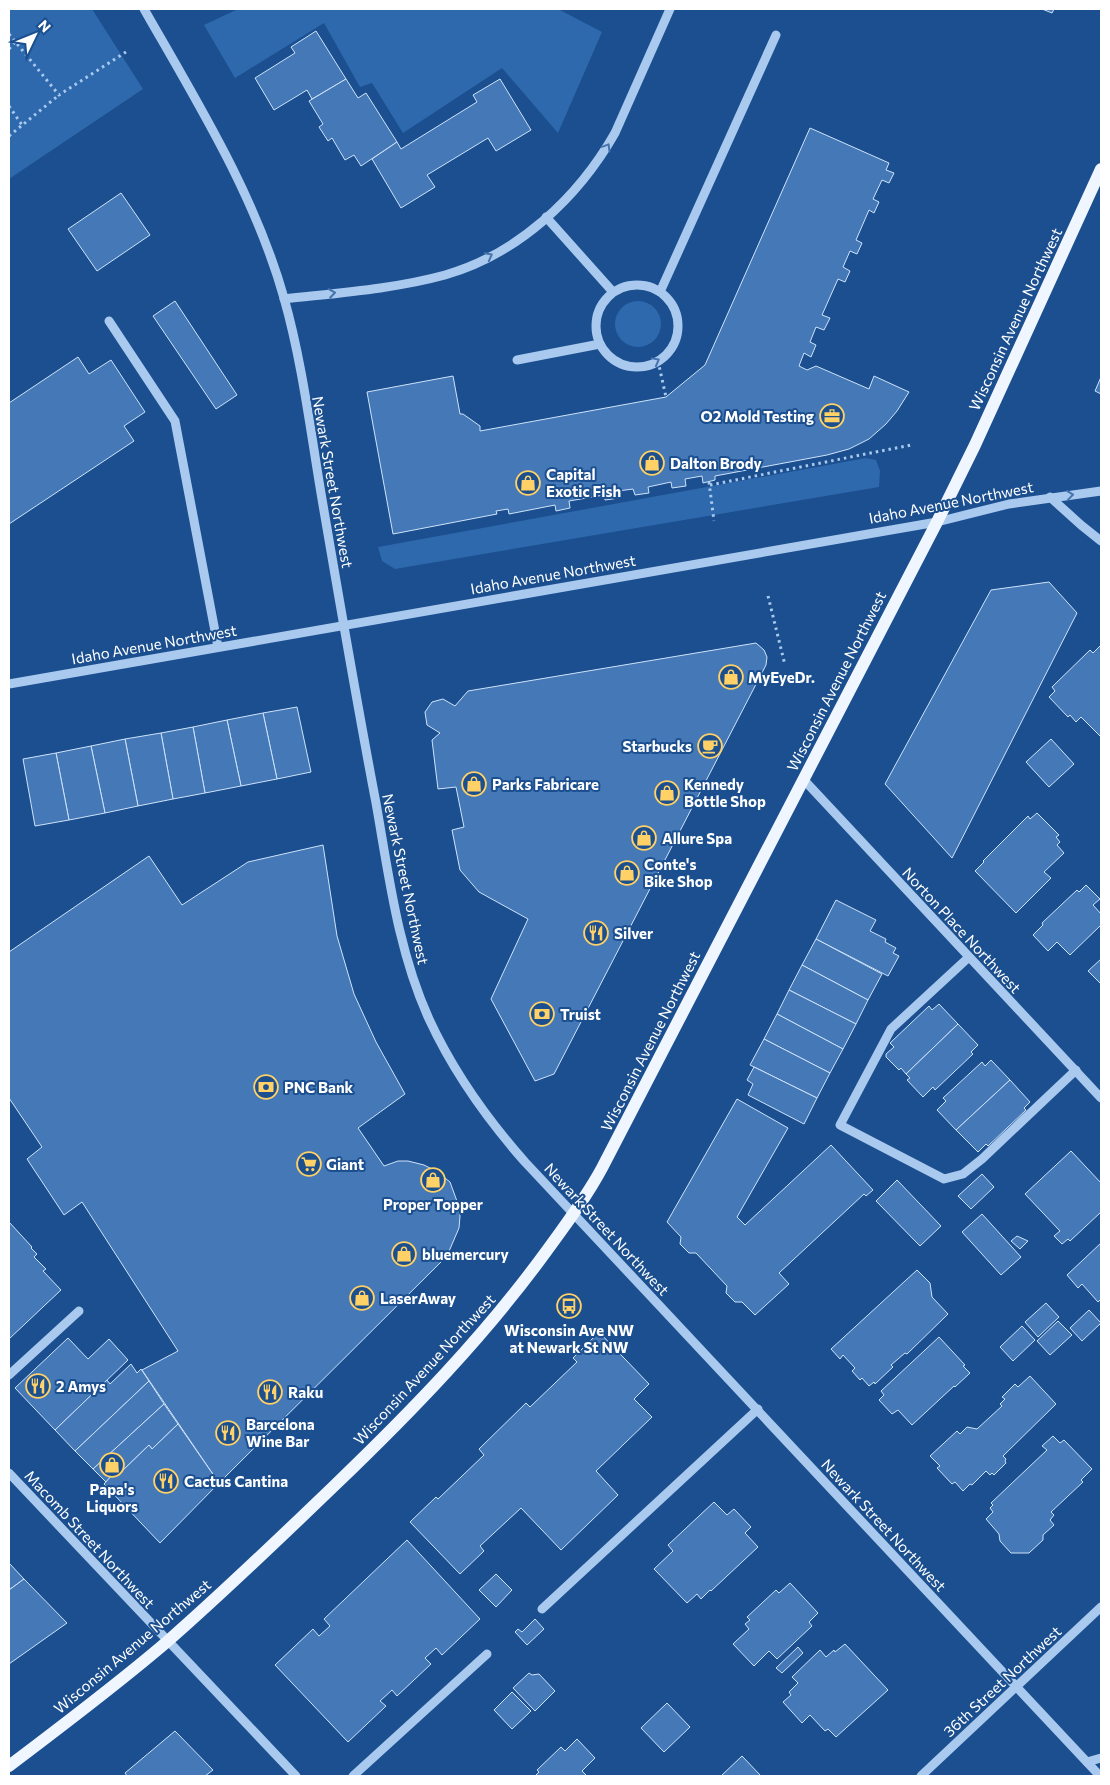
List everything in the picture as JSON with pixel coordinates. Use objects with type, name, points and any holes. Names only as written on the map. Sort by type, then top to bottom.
[{"type":"main road","name":"Wisconsin Avenue Northwest","points":[[9,1766],[79,1713],[167,1642],[250,1567],[384,1439],[454,1364],[516,1293],[573,1213],[602,1168],[937,522],[975,445],[1101,169]]},
{"type":"street","name":"Newark Street Northwest","points":[[144,9],[231,167],[264,237],[284,299],[302,380],[343,625],[399,927],[416,988],[436,1032],[471,1094],[502,1136],[1100,1776]]},
{"type":"street","points":[[284,299],[400,284],[446,274],[489,257],[517,240],[546,218],[576,190],[605,150],[615,133],[670,9]]},
{"type":"street","points":[[660,292],[776,35]]},
{"type":"street","points":[[546,218],[613,292]]},
{"type":"street","points":[[636,284],[648,286],[660,292],[670,301],[676,314],[678,328],[675,341],[668,352],[658,361],[645,366],[632,367],[618,363],[607,355],[600,344],[596,333],[598,310],[604,300],[613,292],[624,287],[636,284]]},
{"type":"street","points":[[109,321],[175,421],[218,647]]},
{"type":"street","points":[[517,360],[600,344]]},
{"type":"street","name":"Idaho Avenue Northwest","points":[[9,684],[937,522],[1009,504],[1101,491]]},
{"type":"street","points":[[1050,497],[1101,541]]},
{"type":"street","name":"Norton Place Northwest","points":[[804,780],[1101,1098]]},
{"type":"street","points":[[969,957],[891,1029],[840,1125],[944,1179],[963,1174],[1076,1070]]},
{"type":"street","points":[[9,1375],[79,1311]]},
{"type":"street","points":[[542,1609],[758,1409]]},
{"type":"street","name":"Macomb Street Northwest","points":[[9,1473],[167,1642],[296,1776]]},
{"type":"street","name":"36th Street Northwest","points":[[921,1776],[1101,1607]]},
{"type":"street","points":[[353,1776],[487,1654]]},
{"type":"street","points":[[1086,1762],[1101,1758]]},
{"type":"path","points":[[9,34],[16,40],[59,95]]},
{"type":"path","points":[[9,49],[16,40]]},
{"type":"path","points":[[9,136],[59,95],[126,52]]},
{"type":"path","points":[[9,106],[22,125]]},
{"type":"path","points":[[658,361],[666,397]]},
{"type":"path","points":[[714,521],[709,483],[911,445]]},
{"type":"path","points":[[768,596],[785,665]]},
{"type":"shaded area","points":[[9,9],[92,9],[143,89],[9,179]]},
{"type":"shaded area","points":[[238,9],[558,9],[602,32],[558,133],[502,68],[403,133],[372,83],[360,87],[324,23],[235,78],[204,25]]},
{"type":"shaded area","points":[[643,301],[647,302],[657,311],[660,315],[660,333],[651,343],[643,347],[633,347],[625,343],[616,333],[615,319],[619,311],[629,302]]},
{"type":"shaded area","points":[[866,458],[876,460],[880,471],[879,487],[395,569],[382,561],[378,547]]},
{"type":"building","points":[[1042,9],[1054,9],[1052,13]]},
{"type":"building","points":[[316,31],[346,79],[312,99],[307,90],[274,110],[255,78],[295,53],[291,47]]},
{"type":"building","points":[[346,79],[358,98],[366,93],[397,142],[361,166],[354,155],[345,160],[332,138],[328,141],[319,127],[323,124],[309,101]]},
{"type":"building","points":[[500,79],[531,130],[496,151],[488,138],[427,175],[435,187],[401,208],[372,159],[397,142],[401,149],[477,102],[473,95]]},
{"type":"building","points":[[810,128],[889,163],[886,170],[894,173],[889,183],[882,180],[873,199],[879,202],[874,213],[869,210],[856,240],[862,243],[857,254],[850,251],[843,267],[850,271],[845,282],[838,279],[822,315],[830,318],[824,330],[816,327],[810,342],[816,345],[811,357],[804,353],[799,366],[807,370],[816,366],[869,389],[874,376],[909,392],[886,424],[869,439],[849,449],[827,455],[715,476],[715,480],[703,483],[702,476],[685,479],[686,486],[672,488],[671,482],[648,487],[649,493],[635,495],[633,489],[618,491],[619,498],[605,500],[604,495],[569,501],[570,508],[556,511],[555,505],[509,514],[508,509],[496,511],[497,514],[393,534],[367,392],[453,376],[460,414],[463,414],[480,426],[480,431],[666,397],[705,365]]},
{"type":"building","points":[[121,193],[150,235],[97,271],[68,229]]},
{"type":"building","points":[[175,301],[237,395],[216,409],[153,316]]},
{"type":"building","points":[[78,357],[89,374],[111,360],[145,412],[124,426],[134,441],[9,524],[9,403]]},
{"type":"building","points":[[1101,377],[1101,394],[1095,391]]},
{"type":"building","points":[[1049,582],[1077,613],[952,858],[885,784],[991,590]]},
{"type":"building","points":[[756,643],[764,650],[767,657],[766,665],[554,1074],[535,1081],[491,999],[528,919],[479,892],[460,870],[452,830],[464,827],[456,787],[438,789],[432,740],[440,733],[427,725],[425,712],[432,702],[443,699],[455,706],[468,691]]},
{"type":"building","points":[[1101,645],[1100,736],[1081,717],[1076,722],[1070,715],[1068,717],[1049,697],[1055,691],[1052,687],[1090,650],[1093,653]]},
{"type":"building","points":[[297,707],[311,772],[277,779],[263,713]]},
{"type":"building","points":[[263,713],[277,779],[241,786],[227,720]]},
{"type":"building","points":[[227,720],[241,786],[205,793],[193,727]]},
{"type":"building","points":[[193,727],[205,793],[173,799],[161,733]]},
{"type":"building","points":[[161,733],[173,799],[138,806],[125,739]]},
{"type":"building","points":[[125,739],[138,806],[105,813],[91,746]]},
{"type":"building","points":[[1051,739],[1074,764],[1049,787],[1026,762]]},
{"type":"building","points":[[91,746],[105,813],[69,820],[56,753]]},
{"type":"building","points":[[56,753],[69,820],[35,826],[23,759]]},
{"type":"building","points":[[1037,813],[1059,835],[1056,837],[1060,842],[1057,845],[1064,853],[1044,872],[1051,878],[1016,913],[975,871],[1028,816],[1030,819]]},
{"type":"building","points":[[323,845],[337,936],[354,994],[376,1042],[405,1094],[358,1128],[384,1166],[398,1161],[408,1161],[424,1165],[436,1171],[450,1182],[458,1204],[459,1228],[447,1256],[219,1483],[142,1370],[178,1351],[82,1202],[64,1215],[27,1159],[42,1147],[9,1098],[9,952],[149,856],[182,905],[248,862]]},
{"type":"building","points":[[1086,885],[1100,899],[1093,905],[1101,914],[1101,925],[1070,955],[1057,942],[1048,951],[1033,935],[1043,925],[1042,923],[1077,890],[1079,892]]},
{"type":"building","points":[[836,900],[876,920],[870,931],[886,939],[885,942],[896,948],[893,953],[899,956],[888,976],[816,939]]},
{"type":"building","points":[[816,939],[882,974],[868,1000],[802,965]]},
{"type":"building","points":[[1101,959],[1101,984],[1088,971]]},
{"type":"building","points":[[802,965],[868,1000],[856,1024],[789,990]]},
{"type":"building","points":[[789,990],[856,1024],[843,1049],[777,1014]]},
{"type":"building","points":[[939,1004],[958,1024],[906,1074],[886,1057],[886,1054],[894,1047],[890,1043],[929,1006],[932,1010]]},
{"type":"building","points":[[777,1014],[843,1049],[830,1073],[764,1039]]},
{"type":"building","points":[[958,1024],[978,1045],[971,1052],[973,1054],[935,1090],[933,1087],[923,1097],[907,1080],[910,1078],[906,1074]]},
{"type":"building","points":[[764,1039],[830,1073],[817,1098],[750,1065]]},
{"type":"building","points":[[991,1060],[1010,1080],[956,1130],[937,1110],[946,1101],[943,1098],[982,1062],[985,1066]]},
{"type":"building","points":[[754,1067],[817,1098],[804,1124],[748,1095],[753,1084],[747,1080]]},
{"type":"building","points":[[1010,1080],[1030,1102],[1024,1108],[1026,1110],[988,1146],[986,1144],[978,1152],[956,1130]]},
{"type":"building","points":[[737,1099],[788,1128],[737,1217],[745,1225],[831,1145],[873,1190],[866,1196],[864,1194],[779,1273],[789,1284],[755,1315],[742,1302],[735,1302],[726,1293],[727,1286],[696,1253],[689,1253],[680,1244],[681,1237],[667,1222]]},
{"type":"building","points":[[1071,1151],[1101,1183],[1101,1212],[1070,1241],[1068,1239],[1062,1244],[1054,1236],[1060,1231],[1025,1194]]},
{"type":"building","points":[[982,1174],[994,1187],[971,1209],[958,1196]]},
{"type":"building","points":[[897,1180],[941,1226],[920,1246],[876,1201]]},
{"type":"building","points":[[982,1214],[1021,1257],[1001,1275],[962,1232]]},
{"type":"building","points":[[9,1222],[32,1247],[37,1254],[34,1257],[46,1269],[43,1271],[61,1290],[9,1339]]},
{"type":"building","points":[[1017,1236],[1028,1241],[1020,1249],[1011,1241]]},
{"type":"building","points":[[1101,1243],[1101,1299],[1098,1302],[1082,1284],[1078,1288],[1067,1275]]},
{"type":"building","points":[[917,1270],[930,1283],[932,1297],[948,1314],[907,1354],[905,1353],[891,1365],[893,1367],[875,1384],[874,1382],[869,1386],[852,1371],[855,1368],[843,1355],[840,1359],[831,1349]]},
{"type":"building","points":[[1046,1303],[1059,1317],[1038,1337],[1025,1322]]},
{"type":"building","points":[[1089,1310],[1101,1323],[1082,1341],[1070,1328]]},
{"type":"building","points":[[1058,1321],[1072,1335],[1050,1355],[1037,1341]]},
{"type":"building","points":[[1022,1326],[1035,1340],[1013,1361],[1000,1347]]},
{"type":"building","points":[[599,1332],[649,1384],[634,1399],[652,1417],[596,1471],[618,1495],[561,1550],[521,1508],[480,1546],[484,1551],[460,1574],[410,1522],[436,1497],[438,1499],[484,1455],[479,1449],[526,1403],[530,1407],[577,1362],[573,1358]]},
{"type":"building","points":[[939,1337],[970,1373],[912,1425],[898,1410],[892,1414],[879,1400],[884,1395],[881,1391]]},
{"type":"building","points":[[68,1338],[88,1359],[109,1339],[128,1360],[55,1430],[15,1388]]},
{"type":"building","points":[[131,1364],[137,1373],[141,1369],[149,1381],[75,1451],[55,1430],[107,1380],[110,1384]]},
{"type":"building","points":[[1030,1376],[1056,1404],[1003,1456],[1006,1459],[1006,1463],[994,1475],[992,1473],[990,1475],[986,1471],[963,1491],[955,1482],[952,1484],[937,1468],[940,1466],[930,1456],[957,1431],[960,1434],[967,1427],[977,1429],[1002,1406],[1000,1404],[1005,1399],[1002,1397],[1015,1384],[1018,1387]]},
{"type":"building","points":[[149,1381],[164,1404],[93,1469],[75,1451]]},
{"type":"building","points":[[164,1404],[178,1424],[152,1449],[149,1445],[117,1476],[114,1473],[106,1482],[93,1469]]},
{"type":"building","points":[[178,1424],[219,1483],[160,1543],[104,1484],[114,1473],[117,1476],[149,1445],[152,1449]]},
{"type":"building","points":[[1053,1436],[1060,1443],[1064,1440],[1092,1469],[1081,1480],[1083,1482],[1051,1512],[1054,1515],[1050,1520],[1054,1525],[1043,1535],[1043,1540],[1029,1553],[1011,1553],[1000,1541],[999,1534],[986,1519],[993,1512],[990,1508],[993,1505],[991,1503],[1047,1450],[1042,1446]]},
{"type":"building","points":[[714,1502],[727,1515],[734,1509],[751,1527],[745,1533],[758,1547],[701,1599],[697,1594],[687,1603],[654,1569],[673,1551],[668,1545]]},
{"type":"building","points":[[407,1540],[480,1619],[442,1655],[436,1648],[425,1658],[431,1664],[397,1696],[392,1690],[380,1701],[386,1706],[348,1742],[275,1665],[313,1629],[319,1636],[330,1626],[324,1619]]},
{"type":"building","points":[[9,1563],[24,1579],[9,1590]]},
{"type":"building","points":[[496,1574],[512,1590],[496,1607],[479,1590]]},
{"type":"building","points":[[24,1579],[67,1623],[9,1664],[9,1590]]},
{"type":"building","points":[[790,1583],[818,1613],[809,1622],[812,1626],[777,1659],[769,1651],[754,1666],[733,1644],[749,1629],[745,1624],[750,1620],[747,1617],[776,1590],[779,1593]]},
{"type":"building","points":[[535,1619],[544,1629],[527,1645],[515,1632],[518,1629],[522,1632]]},
{"type":"building","points":[[845,1644],[888,1690],[836,1737],[828,1729],[825,1731],[810,1715],[802,1723],[783,1702],[791,1695],[789,1692],[798,1683],[792,1677],[820,1650],[826,1657]]},
{"type":"building","points":[[798,1647],[803,1653],[782,1673],[776,1668]]},
{"type":"building","points":[[529,1673],[532,1675],[539,1674],[555,1691],[535,1711],[513,1688]]},
{"type":"building","points":[[512,1692],[531,1711],[512,1729],[494,1710]]},
{"type":"building","points":[[667,1703],[690,1727],[664,1752],[641,1728]]},
{"type":"building","points":[[175,1731],[213,1770],[205,1776],[127,1776],[125,1773]]},
{"type":"building","points":[[577,1739],[595,1758],[582,1771],[587,1776],[535,1776],[539,1772],[537,1770],[561,1747],[565,1751]]},
{"type":"building","points":[[742,1756],[761,1776],[721,1776]]},
{"type":"place","name":"O2 Mold Testing","points":[[832,416]]},
{"type":"place","name":"Dalton Brody","points":[[652,463]]},
{"type":"place","name":"Capital Exotic Fish","points":[[528,483]]},
{"type":"place","name":"MyEyeDr.","points":[[731,677]]},
{"type":"place","name":"Starbucks","points":[[710,746]]},
{"type":"place","name":"Parks Fabricare","points":[[474,784]]},
{"type":"place","name":"Kennedy Bottle Shop","points":[[667,793]]},
{"type":"place","name":"Allure Spa","points":[[644,838]]},
{"type":"place","name":"Conte's Bike Shop","points":[[627,873]]},
{"type":"place","name":"Silver","points":[[596,933]]},
{"type":"place","name":"Truist","points":[[542,1014]]},
{"type":"place","name":"PNC Bank","points":[[266,1087]]},
{"type":"place","name":"Giant","points":[[309,1164]]},
{"type":"place","name":"Proper Topper","points":[[433,1180]]},
{"type":"place","name":"bluemercury","points":[[404,1254]]},
{"type":"place","name":"LaserAway","points":[[362,1298]]},
{"type":"place","name":"Wisconsin Ave NW at Newark St NW","points":[[569,1306]]},
{"type":"place","name":"2 Amys","points":[[38,1386]]},
{"type":"place","name":"Raku","points":[[270,1392]]},
{"type":"place","name":"Barcelona Wine Bar","points":[[228,1433]]},
{"type":"place","name":"Papa's Liquors","points":[[112,1465]]},
{"type":"place","name":"Cactus Cantina","points":[[166,1481]]}]
